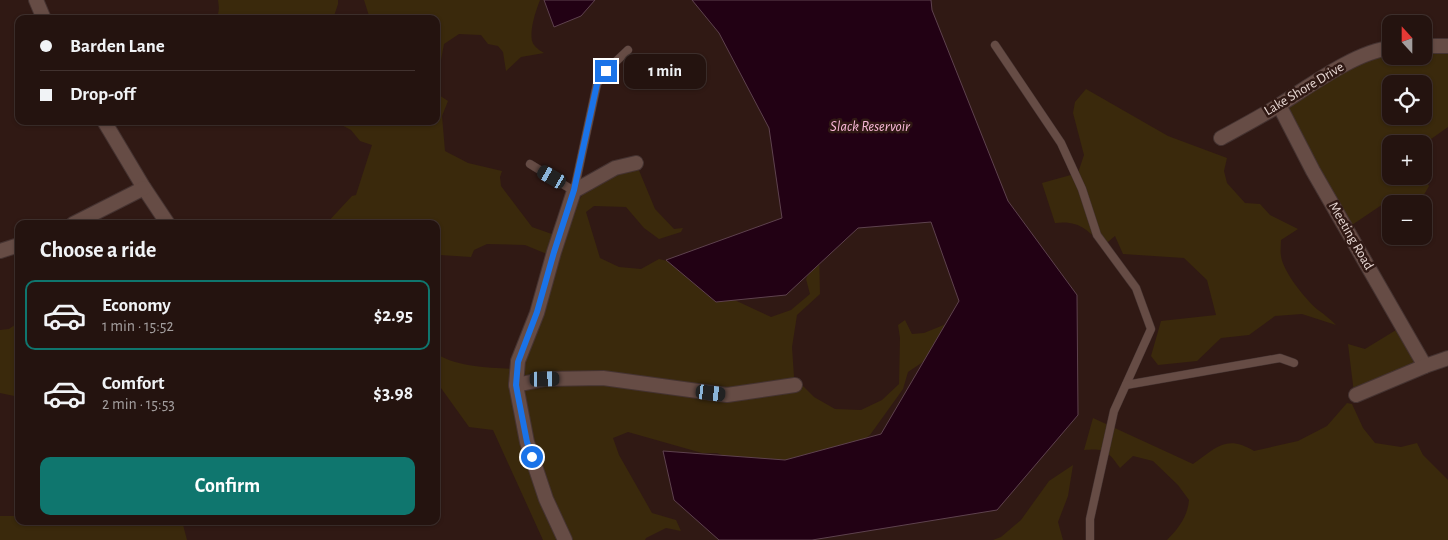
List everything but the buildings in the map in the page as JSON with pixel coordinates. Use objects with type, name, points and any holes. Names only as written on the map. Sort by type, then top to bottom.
[{"type":"street","points":[[36,0],[42,15]]},
{"type":"street","points":[[1432,46],[1448,46]]},
{"type":"street","name":"Lake Shore Drive","points":[[1221,138],[1343,65],[1382,49]]},
{"type":"street","name":"Meeting Road","points":[[1279,105],[1313,171],[1424,366]]},
{"type":"street","points":[[106,125],[165,220]]},
{"type":"street","points":[[564,540],[546,499],[527,442],[516,385],[518,362],[537,312],[574,190],[615,168],[636,162]]},
{"type":"street","points":[[81,220],[144,188]]},
{"type":"street","points":[[0,251],[15,246]]},
{"type":"street","points":[[1356,394],[1448,358]]},
{"type":"street","points":[[516,385],[545,379],[603,378],[727,396],[795,385]]},
{"type":"lane","points":[[995,45],[1061,144],[1082,189],[1097,235],[1136,288],[1151,329],[1114,411],[1090,519],[1090,540]]},
{"type":"lane","points":[[530,164],[574,190],[597,84],[606,71],[628,50]]},
{"type":"lane","points":[[1126,385],[1280,358],[1294,363]]},
{"type":"shaded area","points":[[218,0],[338,0],[334,15],[217,15]]},
{"type":"shaded area","points":[[364,0],[540,0],[531,36],[534,45],[544,53],[521,57],[506,71],[503,52],[498,46],[488,44],[481,35],[459,34],[444,44],[440,66],[440,15],[369,15]]},
{"type":"shaded area","points":[[1432,44],[1448,44],[1448,127],[1432,138],[1432,135],[1382,135],[1382,185],[1429,186],[1424,195],[1382,195],[1382,205],[1349,227],[1283,100],[1382,51],[1382,65],[1432,65]]},
{"type":"shaded area","points":[[1086,89],[1168,136],[1227,158],[1224,171],[1227,183],[1245,203],[1260,204],[1270,215],[1298,229],[1281,240],[1283,263],[1290,277],[1302,293],[1336,325],[1302,314],[1275,316],[1249,335],[1221,338],[1197,361],[1158,365],[1151,356],[1161,321],[1216,315],[1207,280],[1184,258],[1123,254],[1115,236],[1103,246],[1082,227],[1071,223],[1055,223],[1042,183],[1078,173],[1084,155],[1073,113],[1075,102]]},
{"type":"shaded area","points":[[440,96],[448,101],[442,116],[445,151],[468,163],[502,171],[500,177],[501,186],[532,227],[566,239],[579,200],[583,194],[617,171],[638,168],[655,209],[674,229],[683,228],[681,232],[659,239],[644,228],[626,207],[594,206],[586,212],[600,258],[619,267],[641,269],[659,259],[672,262],[711,289],[771,317],[791,310],[810,294],[806,279],[819,252],[820,294],[797,315],[792,347],[794,377],[814,397],[835,409],[861,410],[882,400],[899,384],[900,338],[898,325],[905,320],[912,334],[924,333],[956,320],[954,341],[908,372],[903,389],[870,435],[835,459],[805,473],[735,460],[717,453],[702,453],[628,432],[613,438],[619,455],[652,513],[676,520],[681,531],[666,528],[645,540],[563,540],[562,538],[543,540],[493,430],[469,427],[440,387],[440,355],[462,364],[515,369],[559,259],[525,245],[487,244],[474,250],[471,257],[440,255],[440,220],[330,220],[352,196],[356,195],[372,145],[360,141],[351,130],[342,125],[440,125]]},
{"type":"shaded area","points":[[15,325],[15,396],[0,393],[0,330],[9,329]]},
{"type":"shaded area","points":[[1401,327],[1423,363],[1354,393],[1348,344],[1365,349]]},
{"type":"shaded area","points":[[1347,403],[1352,404],[1363,428],[1375,443],[1401,447],[1417,443],[1423,455],[1448,480],[1448,540],[1167,540],[1182,522],[1188,506],[1189,500],[1178,485],[1153,461],[1133,456],[1120,468],[1109,454],[1101,450],[1084,450],[1093,418],[1193,464],[1215,448],[1228,443],[1244,446],[1254,451],[1298,441],[1327,426]]},
{"type":"shaded area","points":[[1073,465],[1068,496],[1058,522],[1063,540],[993,540],[1001,537],[1021,520],[1049,481]]},
{"type":"shaded area","points":[[0,516],[15,516],[15,525],[183,525],[187,540],[0,540]]},
{"type":"water","points":[[544,0],[595,0],[581,16],[554,27]]},
{"type":"water","name":"Slack Reservoir","points":[[692,0],[931,0],[932,10],[1008,201],[1077,295],[1078,415],[997,510],[812,540],[719,540],[674,500],[663,451],[785,460],[881,434],[959,301],[931,222],[858,228],[786,295],[716,302],[666,260],[782,218],[769,128],[719,33]]},
{"type":"route","points":[[532,457],[527,442],[516,385],[518,362],[537,312],[574,190],[597,84],[606,71]]}]
